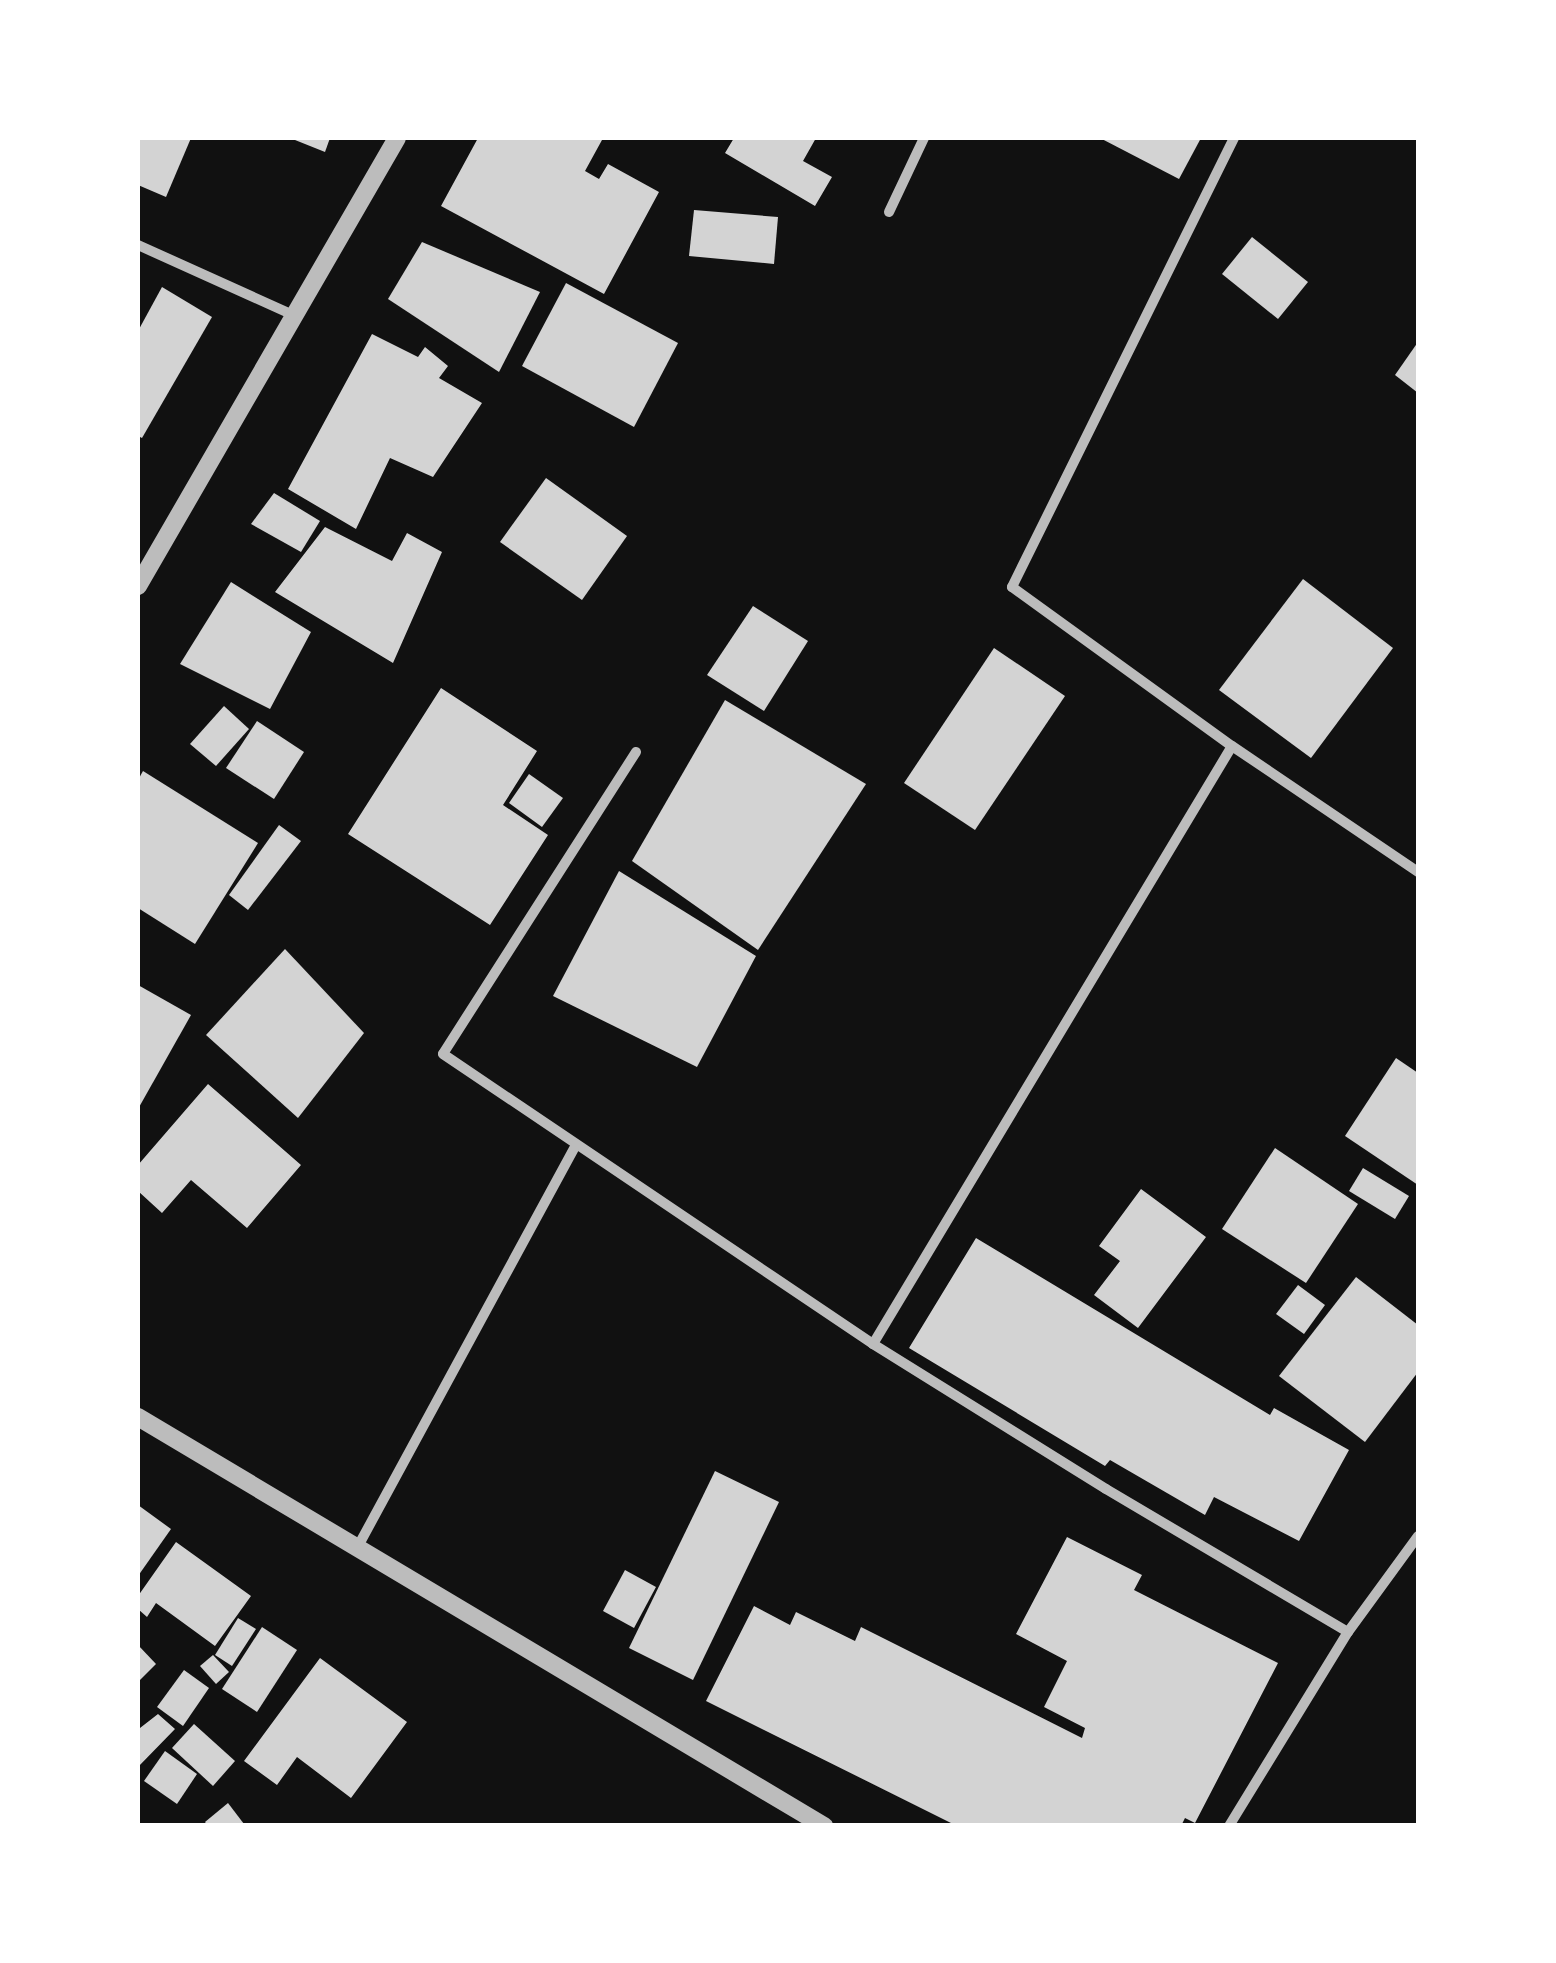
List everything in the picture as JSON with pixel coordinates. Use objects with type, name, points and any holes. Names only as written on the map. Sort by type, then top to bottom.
[{"type":"street","points":[[138,586],[171,522],[397,138]]},
{"type":"street","points":[[889,212],[924,138]]},
{"type":"street","points":[[1234,138],[1012,587],[1232,746],[1418,872]]},
{"type":"street","points":[[138,246],[295,316]]},
{"type":"street","points":[[873,1344],[1232,746]]},
{"type":"street","points":[[636,752],[443,1054],[873,1344],[1106,1489],[1348,1632]]},
{"type":"street","points":[[356,1550],[576,1144]]},
{"type":"street","points":[[138,1416],[356,1550],[824,1826]]},
{"type":"street","points":[[1230,1826],[1348,1632],[1418,1536]]},
{"type":"building","points":[[138,138],[191,138],[166,197],[138,185]]},
{"type":"building","points":[[290,138],[330,138],[325,152]]},
{"type":"building","points":[[478,138],[597,138],[602,140],[585,171],[599,179],[608,164],[659,192],[604,294],[441,206]]},
{"type":"building","points":[[734,138],[816,138],[803,161],[832,177],[815,206],[725,153]]},
{"type":"building","points":[[1100,138],[1201,138],[1179,179]]},
{"type":"building","points":[[694,210],[778,217],[774,264],[689,256]]},
{"type":"building","points":[[1252,237],[1308,282],[1278,319],[1222,274]]},
{"type":"building","points":[[422,242],[540,292],[499,372],[388,299]]},
{"type":"building","points":[[566,283],[678,343],[634,427],[522,366]]},
{"type":"building","points":[[162,287],[212,317],[142,438],[138,436],[138,331]]},
{"type":"building","points":[[372,334],[418,357],[425,347],[448,366],[439,378],[482,403],[433,477],[390,458],[356,529],[288,489]]},
{"type":"building","points":[[1418,342],[1418,393],[1395,375]]},
{"type":"building","points":[[546,478],[627,536],[582,600],[500,542]]},
{"type":"building","points":[[274,493],[320,521],[301,552],[251,524]]},
{"type":"building","points":[[325,527],[392,561],[407,533],[442,552],[393,663],[275,592]]},
{"type":"building","points":[[1303,579],[1393,648],[1311,758],[1219,690]]},
{"type":"building","points":[[231,582],[311,632],[270,709],[180,664]]},
{"type":"building","points":[[753,606],[808,641],[764,711],[707,675]]},
{"type":"building","points":[[994,648],[1065,696],[975,830],[904,783]]},
{"type":"building","points":[[441,688],[537,751],[503,805],[548,835],[490,925],[348,834]]},
{"type":"building","points":[[725,700],[866,784],[758,950],[632,861]]},
{"type":"building","points":[[224,706],[249,729],[216,766],[190,744]]},
{"type":"building","points":[[257,721],[304,752],[274,799],[226,768]]},
{"type":"building","points":[[143,771],[258,843],[195,944],[138,908],[138,780]]},
{"type":"building","points":[[529,774],[563,798],[542,827],[509,803]]},
{"type":"building","points":[[279,825],[301,841],[248,910],[229,895]]},
{"type":"building","points":[[619,871],[756,956],[697,1067],[553,996]]},
{"type":"building","points":[[285,949],[364,1033],[298,1118],[206,1035]]},
{"type":"building","points":[[138,985],[191,1015],[138,1109]]},
{"type":"building","points":[[1396,1058],[1418,1073],[1418,1185],[1345,1136]]},
{"type":"building","points":[[208,1084],[301,1165],[247,1228],[191,1180],[162,1213],[138,1191],[138,1165]]},
{"type":"building","points":[[1275,1148],[1358,1204],[1306,1283],[1222,1229]]},
{"type":"building","points":[[1363,1168],[1409,1196],[1395,1219],[1349,1191]]},
{"type":"building","points":[[1141,1189],[1206,1237],[1138,1328],[1094,1295],[1120,1261],[1099,1246]]},
{"type":"building","points":[[976,1238],[1270,1415],[1274,1408],[1349,1450],[1299,1541],[1214,1497],[1205,1515],[1110,1460],[1105,1466],[909,1348]]},
{"type":"building","points":[[1356,1277],[1418,1325],[1418,1372],[1365,1442],[1279,1376]]},
{"type":"building","points":[[1298,1285],[1325,1305],[1304,1334],[1276,1314]]},
{"type":"building","points":[[715,1471],[779,1502],[693,1680],[629,1648]]},
{"type":"building","points":[[138,1505],[171,1529],[138,1576]]},
{"type":"building","points":[[1067,1537],[1142,1575],[1134,1590],[1278,1663],[1195,1823],[1185,1818],[1181,1826],[957,1826],[706,1701],[754,1606],[790,1625],[796,1612],[855,1641],[861,1627],[1082,1738],[1085,1728],[1044,1707],[1067,1661],[1016,1634]]},
{"type":"building","points":[[176,1542],[251,1596],[215,1646],[156,1603],[147,1617],[138,1609],[138,1596]]},
{"type":"building","points":[[625,1570],[656,1587],[634,1628],[603,1611]]},
{"type":"building","points":[[238,1618],[256,1629],[232,1666],[215,1655]]},
{"type":"building","points":[[262,1627],[297,1650],[257,1712],[222,1689]]},
{"type":"building","points":[[138,1645],[156,1664],[138,1682]]},
{"type":"building","points":[[213,1655],[229,1672],[216,1684],[200,1666]]},
{"type":"building","points":[[320,1658],[407,1722],[351,1798],[297,1757],[277,1785],[244,1761]]},
{"type":"building","points":[[184,1670],[209,1688],[183,1726],[157,1707]]},
{"type":"building","points":[[158,1714],[175,1729],[138,1767],[138,1726]]},
{"type":"building","points":[[194,1724],[235,1761],[213,1786],[172,1748]]},
{"type":"building","points":[[165,1751],[197,1774],[177,1804],[144,1781]]},
{"type":"building","points":[[228,1803],[244,1824],[208,1826],[205,1822]]}]
